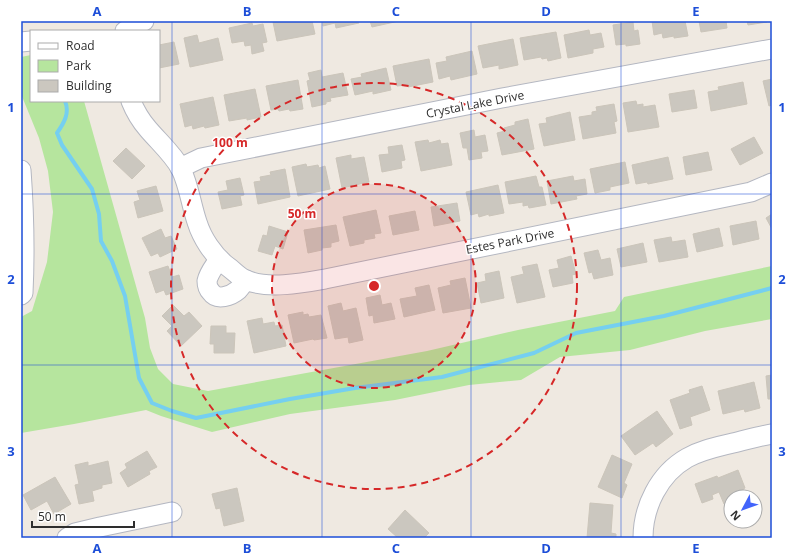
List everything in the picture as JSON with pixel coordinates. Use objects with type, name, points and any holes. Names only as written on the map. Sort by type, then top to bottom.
[{"type":"street","points":[[127,30],[144,21]]},
{"type":"street","name":"Crystal Lake Drive","points":[[180,168],[201,158],[487,101],[772,49]]},
{"type":"street","name":"Estes Park Drive","points":[[131,102],[139,118],[171,155],[180,168],[187,186],[197,222],[205,240],[219,259],[246,280],[277,285],[296,284],[325,279],[751,192],[772,183]]},
{"type":"street","points":[[21,170],[24,222],[24,272],[23,293],[21,296]]},
{"type":"street","points":[[219,259],[210,272],[207,281],[208,288],[213,296],[220,298],[227,296],[238,290],[246,280]]},
{"type":"street","points":[[643,538],[646,512],[653,496],[660,483],[670,471],[686,458],[704,450],[772,434]]},
{"type":"street","points":[[67,538],[75,533],[172,512]]},
{"type":"green space","points":[[30,55],[30,102],[84,102],[145,318],[150,348],[158,369],[173,384],[208,391],[427,351],[518,330],[615,311],[624,297],[772,266],[772,319],[705,331],[630,350],[560,357],[521,380],[469,385],[395,400],[290,414],[212,432],[146,410],[21,433],[21,317],[32,311],[47,262],[53,212],[48,171],[39,138],[21,94],[21,57]]},
{"type":"building","points":[[312,21],[315,34],[277,41],[273,22]]},
{"type":"building","points":[[323,21],[358,21],[359,23],[336,28],[335,23],[323,26]]},
{"type":"building","points":[[370,21],[399,21],[372,27]]},
{"type":"building","points":[[652,21],[685,21],[688,36],[663,38],[662,33],[654,35]]},
{"type":"building","points":[[699,21],[726,21],[727,28],[701,32]]},
{"type":"building","points":[[747,21],[767,21],[767,22],[748,25]]},
{"type":"building","points":[[633,22],[634,31],[638,30],[640,44],[626,46],[626,44],[616,45],[613,25]]},
{"type":"building","points":[[252,23],[253,26],[263,24],[267,42],[262,43],[264,51],[252,54],[251,45],[245,46],[244,41],[232,43],[229,28]]},
{"type":"building","points":[[589,30],[590,35],[601,33],[604,47],[593,49],[593,53],[568,58],[564,35]]},
{"type":"building","points":[[556,32],[561,58],[548,61],[547,58],[542,59],[541,57],[524,60],[520,38]]},
{"type":"building","points":[[197,35],[199,43],[218,38],[223,60],[190,67],[184,38]]},
{"type":"building","points":[[513,39],[518,65],[499,69],[499,65],[483,68],[478,46]]},
{"type":"building","points":[[174,42],[179,64],[160,68],[160,45]]},
{"type":"building","points":[[472,51],[477,74],[451,80],[450,76],[439,79],[436,63],[447,61],[446,57]]},
{"type":"building","points":[[429,59],[433,82],[408,87],[407,85],[397,86],[393,66]]},
{"type":"building","points":[[386,68],[391,90],[373,94],[373,91],[355,95],[351,79],[362,77],[361,74]]},
{"type":"building","points":[[321,70],[322,77],[343,73],[348,95],[330,98],[331,101],[326,102],[326,104],[312,107],[307,81],[310,80],[308,73]]},
{"type":"building","points":[[772,79],[772,105],[769,106],[763,81]]},
{"type":"building","points":[[298,80],[303,109],[290,111],[289,109],[279,111],[278,109],[271,110],[266,86]]},
{"type":"building","points":[[743,82],[747,104],[711,111],[708,92],[719,90],[718,87]]},
{"type":"building","points":[[255,89],[261,117],[247,120],[247,118],[229,121],[224,95]]},
{"type":"building","points":[[694,90],[697,108],[672,112],[669,94]]},
{"type":"building","points":[[213,97],[219,125],[205,128],[204,126],[193,129],[192,125],[185,127],[180,104]]},
{"type":"building","points":[[636,101],[637,105],[643,104],[643,107],[655,105],[659,127],[628,132],[623,103]]},
{"type":"building","points":[[614,104],[617,121],[614,122],[616,133],[583,139],[579,117],[592,115],[592,112],[597,111],[596,107]]},
{"type":"building","points":[[570,112],[575,140],[544,146],[539,124],[547,123],[546,118]]},
{"type":"building","points":[[528,119],[534,149],[502,155],[497,133],[505,131],[504,128],[515,125],[515,122]]},
{"type":"building","points":[[474,130],[475,137],[485,135],[488,151],[481,152],[482,158],[469,160],[467,148],[463,148],[460,133]]},
{"type":"building","points":[[754,137],[763,153],[740,165],[731,149]]},
{"type":"building","points":[[428,140],[429,143],[440,140],[441,144],[448,143],[452,165],[421,171],[415,142]]},
{"type":"building","points":[[402,145],[405,160],[401,161],[402,168],[382,172],[379,155],[389,154],[388,147]]},
{"type":"building","points":[[126,148],[145,166],[132,179],[113,161]]},
{"type":"building","points":[[708,152],[712,170],[686,175],[683,157]]},
{"type":"building","points":[[351,155],[351,159],[364,157],[369,182],[342,188],[336,158]]},
{"type":"building","points":[[668,157],[673,179],[648,184],[647,182],[636,184],[632,165]]},
{"type":"building","points":[[625,162],[629,183],[610,187],[610,190],[595,193],[590,169]]},
{"type":"building","points":[[306,164],[307,167],[318,165],[319,168],[325,166],[330,189],[298,196],[292,167]]},
{"type":"building","points":[[285,169],[290,197],[258,204],[254,182],[261,181],[260,177],[271,175],[270,172]]},
{"type":"building","points":[[536,176],[539,187],[542,187],[546,205],[529,208],[528,205],[523,206],[523,202],[509,204],[505,182]]},
{"type":"building","points":[[573,176],[574,181],[585,179],[587,194],[576,196],[577,199],[551,204],[547,181]]},
{"type":"building","points":[[240,178],[244,195],[240,196],[242,205],[222,209],[218,192],[228,190],[226,181]]},
{"type":"building","points":[[498,185],[504,213],[489,216],[489,214],[479,217],[478,213],[471,215],[466,192]]},
{"type":"building","points":[[156,186],[163,211],[138,218],[134,202],[140,200],[137,191]]},
{"type":"building","points":[[457,203],[460,221],[434,226],[431,207]]},
{"type":"building","points":[[376,210],[381,233],[374,234],[375,238],[364,240],[364,243],[350,246],[343,217]]},
{"type":"building","points":[[415,211],[419,230],[393,235],[389,216]]},
{"type":"building","points":[[772,214],[772,229],[766,218]]},
{"type":"building","points":[[756,221],[759,239],[733,245],[730,226]]},
{"type":"building","points":[[336,225],[339,241],[331,243],[331,247],[322,248],[322,250],[308,253],[304,230]]},
{"type":"building","points":[[269,226],[288,232],[283,249],[275,246],[272,255],[258,251],[263,235],[267,236]]},
{"type":"building","points":[[719,228],[723,246],[697,252],[693,234]]},
{"type":"building","points":[[161,229],[165,238],[171,236],[177,249],[160,257],[158,253],[151,256],[142,238]]},
{"type":"building","points":[[671,237],[672,242],[685,240],[688,257],[659,262],[654,240]]},
{"type":"building","points":[[643,243],[647,262],[621,267],[617,249]]},
{"type":"building","points":[[598,250],[601,260],[610,258],[613,275],[594,279],[592,272],[589,273],[584,253]]},
{"type":"building","points":[[571,256],[576,274],[572,275],[573,283],[553,287],[549,270],[559,268],[557,260]]},
{"type":"building","points":[[537,264],[545,297],[517,303],[511,277],[524,274],[522,267]]},
{"type":"building","points":[[168,266],[172,277],[179,275],[183,289],[166,295],[164,290],[156,293],[149,272]]},
{"type":"building","points":[[499,271],[504,298],[481,303],[477,283],[486,281],[485,274]]},
{"type":"building","points":[[465,278],[471,308],[443,313],[438,288],[451,285],[450,281]]},
{"type":"building","points":[[429,285],[435,310],[404,317],[400,299],[417,296],[415,288]]},
{"type":"building","points":[[380,295],[382,305],[391,303],[395,319],[374,323],[373,315],[369,316],[366,298]]},
{"type":"building","points":[[341,303],[343,311],[356,308],[363,340],[349,343],[348,337],[335,339],[328,306]]},
{"type":"building","points":[[173,305],[184,316],[189,312],[202,326],[181,346],[167,331],[172,326],[162,316]]},
{"type":"building","points":[[303,312],[303,315],[308,314],[309,317],[321,315],[327,338],[294,343],[288,315]]},
{"type":"building","points":[[262,318],[263,324],[274,322],[275,326],[282,325],[286,346],[254,353],[247,321]]},
{"type":"building","points":[[211,326],[226,326],[226,333],[235,333],[234,353],[214,353],[214,344],[210,344]]},
{"type":"building","points":[[772,375],[772,399],[768,399],[766,376]]},
{"type":"building","points":[[754,382],[760,408],[745,412],[744,409],[723,414],[718,391]]},
{"type":"building","points":[[702,386],[710,410],[690,417],[692,425],[680,429],[670,400],[690,393],[689,390]]},
{"type":"building","points":[[657,411],[673,434],[656,447],[653,443],[635,455],[621,436]]},
{"type":"building","points":[[147,451],[157,467],[149,471],[150,474],[128,487],[120,473],[127,468],[125,464]]},
{"type":"building","points":[[612,455],[632,464],[624,483],[627,485],[622,498],[598,487]]},
{"type":"building","points":[[108,461],[112,483],[102,485],[102,488],[92,491],[94,501],[79,504],[75,485],[79,484],[75,465],[88,462],[88,466]]},
{"type":"building","points":[[738,470],[745,488],[723,489],[723,502],[719,492],[712,495],[713,499],[702,503],[695,484],[717,476],[718,478]]},
{"type":"building","points":[[55,477],[71,504],[54,514],[47,501],[31,510],[23,495]]},
{"type":"building","points":[[237,488],[244,521],[224,526],[220,508],[216,509],[212,494]]},
{"type":"building","points":[[590,503],[613,505],[611,533],[616,534],[616,538],[587,538]]},
{"type":"building","points":[[405,510],[429,533],[424,538],[398,538],[388,529]]},
{"type":"waterway","points":[[65,102],[67,114],[57,133],[62,145],[92,189],[99,214],[101,241],[112,261],[125,296],[139,378],[152,403],[196,418],[290,399],[355,388],[442,377],[534,353],[576,333],[664,316],[772,288]]}]
